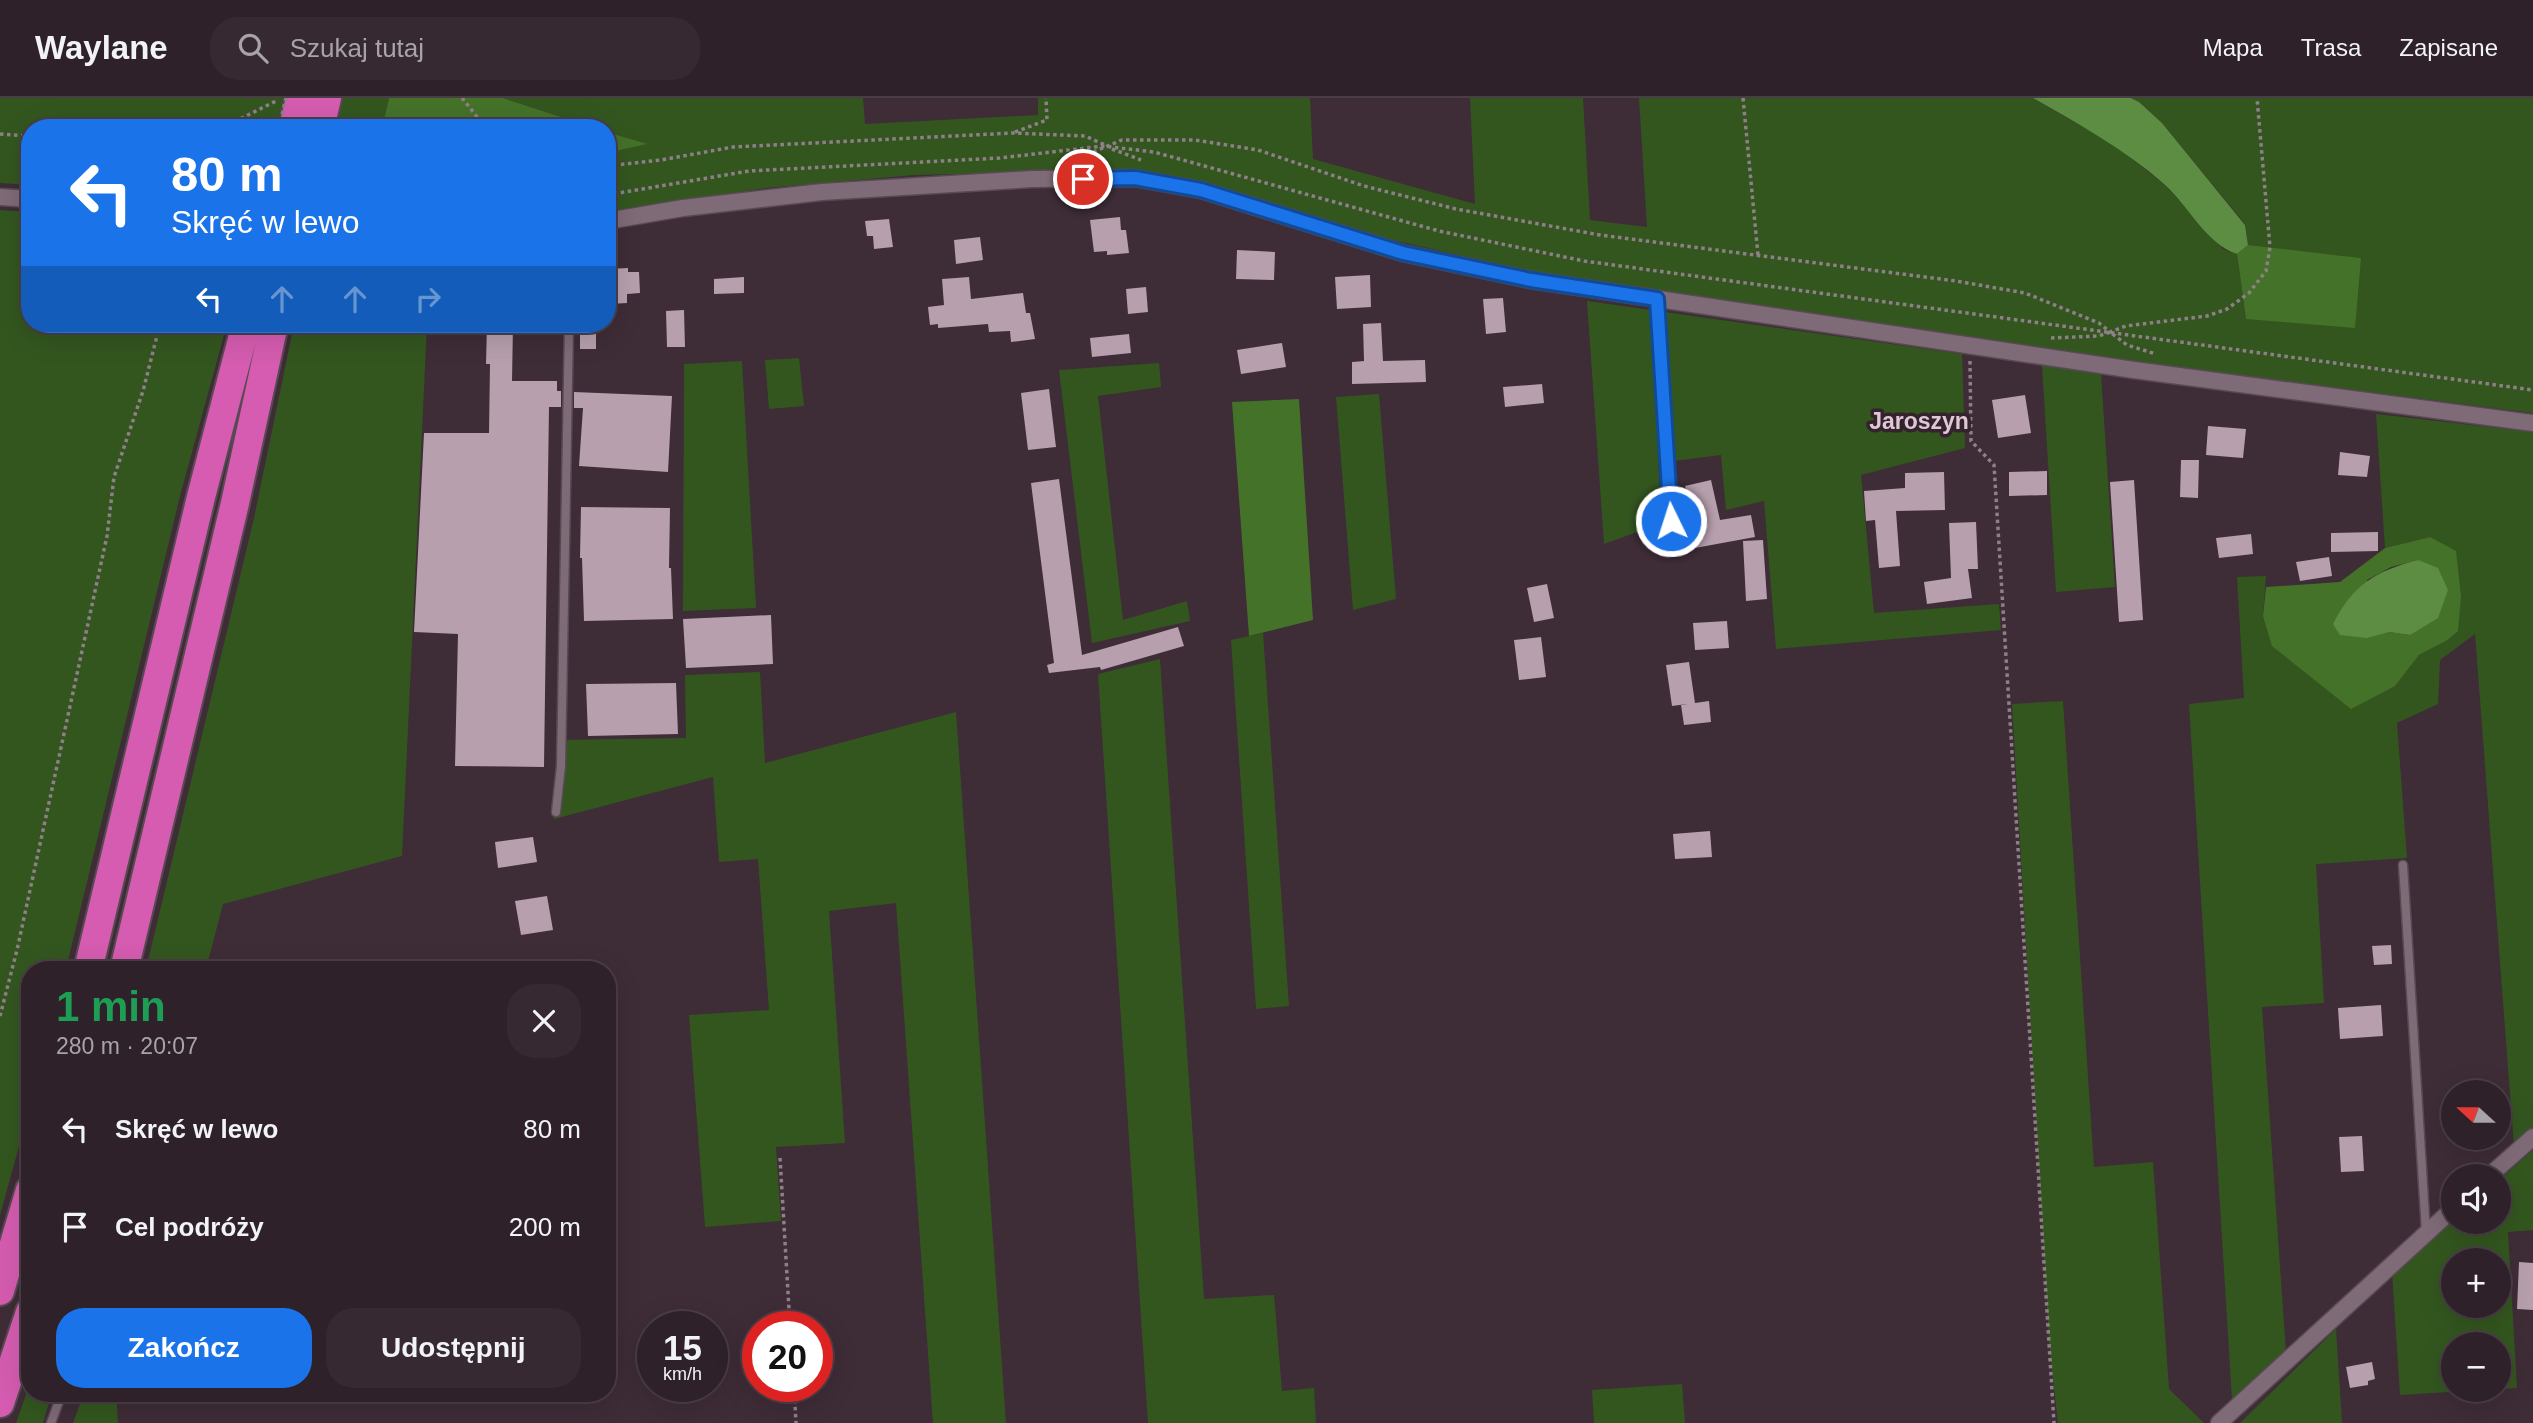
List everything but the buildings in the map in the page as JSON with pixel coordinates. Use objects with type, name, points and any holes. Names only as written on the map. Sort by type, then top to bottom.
[{"type":"highway","points":[[295,119],[300,98]]},
{"type":"highway","points":[[322,119],[327,98]]},
{"type":"highway","points":[[90,961],[198,509],[244,333]]},
{"type":"highway","points":[[126,961],[229,528],[272,333]]},
{"type":"highway","points":[[0,1291],[21,1220]]},
{"type":"highway","points":[[0,1403],[21,1339]]},
{"type":"street","points":[[616,219],[683,208],[822,192],[1032,179],[1135,178],[1201,190],[1403,253],[1531,280],[2134,370],[2533,423]]},
{"type":"street","points":[[0,197],[21,198]]},
{"type":"street","points":[[2503,1164],[2533,1137]]},
{"type":"street","points":[[2219,1423],[2441,1219]]},
{"type":"lane","points":[[1657,299],[1671,521]]},
{"type":"lane","points":[[556,812],[561,766],[569,333]]},
{"type":"lane","points":[[2403,865],[2426,1232]]},
{"type":"lane","points":[[51,1423],[59,1402]]},
{"type":"path","points":[[238,119],[269,102],[287,98],[281,119]]},
{"type":"path","points":[[462,98],[479,119]]},
{"type":"path","points":[[1013,133],[1047,120],[1046,98]]},
{"type":"path","points":[[1743,98],[1758,255]]},
{"type":"path","points":[[2110,332],[2126,326],[2207,316],[2227,309],[2249,293],[2266,271],[2270,247],[2257,98]]},
{"type":"path","points":[[616,165],[733,147],[1013,133],[1085,136],[1142,161]]},
{"type":"path","points":[[0,134],[21,135]]},
{"type":"path","points":[[1073,160],[1122,140],[1195,141],[1258,150],[1364,186],[1456,209],[1600,234],[1956,281],[2025,293],[2099,323],[2110,332]]},
{"type":"path","points":[[616,193],[749,171],[1000,158],[1108,146],[1154,152],[1439,231],[1584,261],[2533,390]]},
{"type":"path","points":[[0,1016],[18,950],[107,536],[114,477],[143,391],[158,333]]},
{"type":"path","points":[[1970,345],[1971,441],[1994,465],[2054,1423]]},
{"type":"path","points":[[780,1158],[789,1311]]},
{"type":"path","points":[[795,1402],[796,1423]]},
{"type":"shaded area","points":[[0,98],[389,98],[384,119],[21,119],[21,184],[0,183]]},
{"type":"shaded area","points":[[389,98],[503,98],[567,119],[384,119]]},
{"type":"shaded area","points":[[503,98],[863,98],[865,124],[1038,115],[1038,98],[1310,98],[1313,159],[1475,204],[1470,98],[1583,98],[1590,220],[1647,227],[1639,98],[2033,98],[2116,146],[2166,186],[2223,249],[2237,254],[2246,319],[2360,258],[2248,245],[2245,224],[2162,123],[2131,98],[2533,98],[2533,413],[2175,367],[1534,272],[1366,234],[1218,188],[1162,174],[1126,170],[915,175],[765,188],[616,211],[616,151],[645,144],[616,135],[616,119],[567,119]]},
{"type":"shaded area","points":[[2033,98],[2131,98],[2139,102],[2162,123],[2245,225],[2248,245],[2237,254],[2226,249],[2207,233],[2173,193],[2149,171],[2101,138]]},
{"type":"shaded area","points":[[616,135],[647,144],[616,151]]},
{"type":"shaded area","points":[[0,210],[21,211],[21,333],[225,333],[180,496],[68,961],[21,961],[21,1139],[0,1215]]},
{"type":"shaded area","points":[[2248,245],[2361,258],[2355,328],[2246,319],[2237,254]]},
{"type":"shaded area","points":[[1587,301],[1962,354],[1965,448],[1861,475],[1874,613],[1999,604],[2001,630],[1776,649],[1764,501],[1726,510],[1721,455],[1658,463],[1662,523],[1604,544]]},
{"type":"shaded area","points":[[292,333],[427,333],[402,856],[223,904],[208,961],[148,961],[254,518]]},
{"type":"shaded area","points":[[799,358],[804,406],[769,409],[765,360]]},
{"type":"shaded area","points":[[742,361],[756,608],[683,611],[684,364]]},
{"type":"shaded area","points":[[1159,363],[1161,387],[1098,396],[1123,620],[1187,601],[1190,621],[1092,643],[1059,370]]},
{"type":"shaded area","points":[[2042,365],[2101,374],[2115,587],[2056,592]]},
{"type":"shaded area","points":[[1379,394],[1396,599],[1353,610],[1336,397]]},
{"type":"shaded area","points":[[1299,399],[1313,620],[1249,636],[1232,402]]},
{"type":"shaded area","points":[[2376,414],[2533,432],[2533,1128],[2514,1146],[2475,634],[2440,660],[2438,704],[2397,723],[2407,858],[2316,864],[2324,1003],[2262,1007],[2286,1353],[2232,1400],[2189,704],[2244,698],[2237,577],[2266,576],[2263,616],[2395,686],[2419,655],[2446,641],[2430,537],[2385,548]]},
{"type":"shaded area","points":[[2430,537],[2456,551],[2461,596],[2458,631],[2446,641],[2419,655],[2395,686],[2351,709],[2272,646],[2263,616],[2266,587],[2340,582],[2385,548]],"holes":[[[2418,560],[2410,635],[2389,632],[2367,580],[2391,567]]]},
{"type":"shaded area","points":[[2418,560],[2438,568],[2448,590],[2438,618],[2410,635],[2389,632],[2367,638],[2340,635],[2333,624],[2357,590],[2389,569]]},
{"type":"shaded area","points":[[1263,633],[1289,1006],[1256,1009],[1231,640]]},
{"type":"shaded area","points":[[1160,659],[1204,1299],[1274,1295],[1282,1391],[1314,1388],[1316,1423],[1148,1423],[1098,674]]},
{"type":"shaded area","points":[[760,672],[765,763],[956,712],[1006,1423],[933,1423],[896,903],[829,911],[845,1143],[776,1147],[781,1221],[705,1227],[689,1015],[769,1010],[758,859],[719,862],[713,777],[554,819],[558,740],[686,738],[685,675]]},
{"type":"shaded area","points":[[2063,701],[2094,1167],[2153,1162],[2169,1389],[2204,1423],[2058,1423],[2049,1342],[2012,704]]},
{"type":"shaded area","points":[[2533,1150],[2533,1230],[2511,1232],[2511,1169]]},
{"type":"shaded area","points":[[2441,1229],[2441,1234],[2508,1234],[2509,1248],[2441,1248],[2441,1318],[2511,1318],[2511,1284],[2517,1388],[2511,1388],[2511,1332],[2441,1332],[2441,1393],[2400,1395],[2392,1272]]},
{"type":"shaded area","points":[[2336,1329],[2342,1423],[2240,1423]]},
{"type":"shaded area","points":[[1682,1384],[1685,1423],[1594,1423],[1592,1390]]},
{"type":"shaded area","points":[[23,1402],[49,1402],[43,1423],[16,1423]]},
{"type":"shaded area","points":[[81,1402],[117,1402],[118,1423],[73,1423]]},
{"type":"district","name":"Jaroszyn","points":[[1919,421]]},
{"type":"route","points":[[1083,179],[1135,178],[1171,183],[1403,253],[1531,280],[1657,299],[1671,521]]}]
